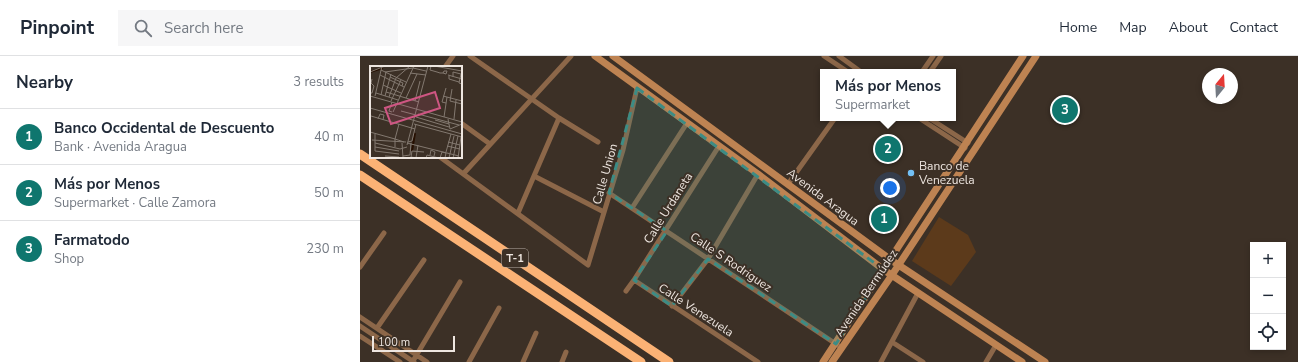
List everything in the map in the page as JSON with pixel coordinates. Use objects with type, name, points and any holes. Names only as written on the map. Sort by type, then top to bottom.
[{"type":"highway","name":"T-1","points":[[360,154],[669,362]]},
{"type":"highway","name":"T-1","points":[[360,175],[641,362]]},
{"type":"street","points":[[446,66],[452,56]]},
{"type":"street","points":[[470,56],[559,118],[598,142]]},
{"type":"street","points":[[464,173],[571,56]]},
{"type":"street","name":"Avenida Aragua","points":[[595,56],[637,88],[758,174],[884,270],[1022,362]]},
{"type":"street","name":"Avenida Aragua","points":[[613,56],[891,260],[1045,362]]},
{"type":"street","points":[[824,56],[844,69]]},
{"type":"street","points":[[839,56],[857,69]]},
{"type":"street","points":[[924,69],[933,56]]},
{"type":"street","points":[[932,69],[941,56]]},
{"type":"street","name":"Avenida Bermúdez","points":[[832,362],[839,346],[884,270],[1024,56]]},
{"type":"street","name":"Avenida Bermúdez","points":[[823,362],[839,346],[892,275],[1036,56]]},
{"type":"street","name":"Calle Union","points":[[518,213],[588,265],[623,150],[637,88]]},
{"type":"street","points":[[442,158],[518,213],[559,118]]},
{"type":"street","points":[[788,184],[833,121]]},
{"type":"street","points":[[924,121],[966,145]]},
{"type":"street","points":[[933,121],[966,145]]},
{"type":"street","points":[[632,208],[687,123]]},
{"type":"street","points":[[462,124],[490,144]]},
{"type":"street","name":"Calle Urdaneta","points":[[634,280],[719,146]]},
{"type":"street","points":[[672,306],[708,259],[758,174]]},
{"type":"street","points":[[534,176],[604,212]]},
{"type":"street","name":"Calle S Rodriguez","points":[[609,193],[839,346]]},
{"type":"street","points":[[360,267],[384,233]]},
{"type":"street","points":[[376,328],[424,260]]},
{"type":"street","points":[[626,291],[634,280]]},
{"type":"street","name":"Calle Venezuela","points":[[634,280],[758,362]]},
{"type":"street","points":[[360,326],[414,362],[460,282]]},
{"type":"street","points":[[881,362],[918,293]]},
{"type":"street","points":[[469,362],[500,308]]},
{"type":"street","points":[[360,317],[426,362]]},
{"type":"street","points":[[523,362],[536,333]]},
{"type":"street","points":[[360,336],[400,362]]},
{"type":"street","points":[[892,342],[923,362]]},
{"type":"street","points":[[986,362],[996,345]]},
{"type":"street","points":[[562,362],[566,352]]},
{"type":"highlighted area","points":[[637,88],[884,270],[836,344],[708,259],[672,306],[634,280],[667,231],[609,193]]},
{"type":"shaded area","points":[[939,217],[968,235],[976,252],[951,286],[912,261]]},
{"type":"place","name":"Farmatodo","points":[[1065,110]]},
{"type":"place","name":"Más por Menos","points":[[888,149]]},
{"type":"place","name":"Banco de Venezuela","points":[[911,173]]},
{"type":"place","name":"Banco Occidental de Descuento","points":[[884,219]]}]
